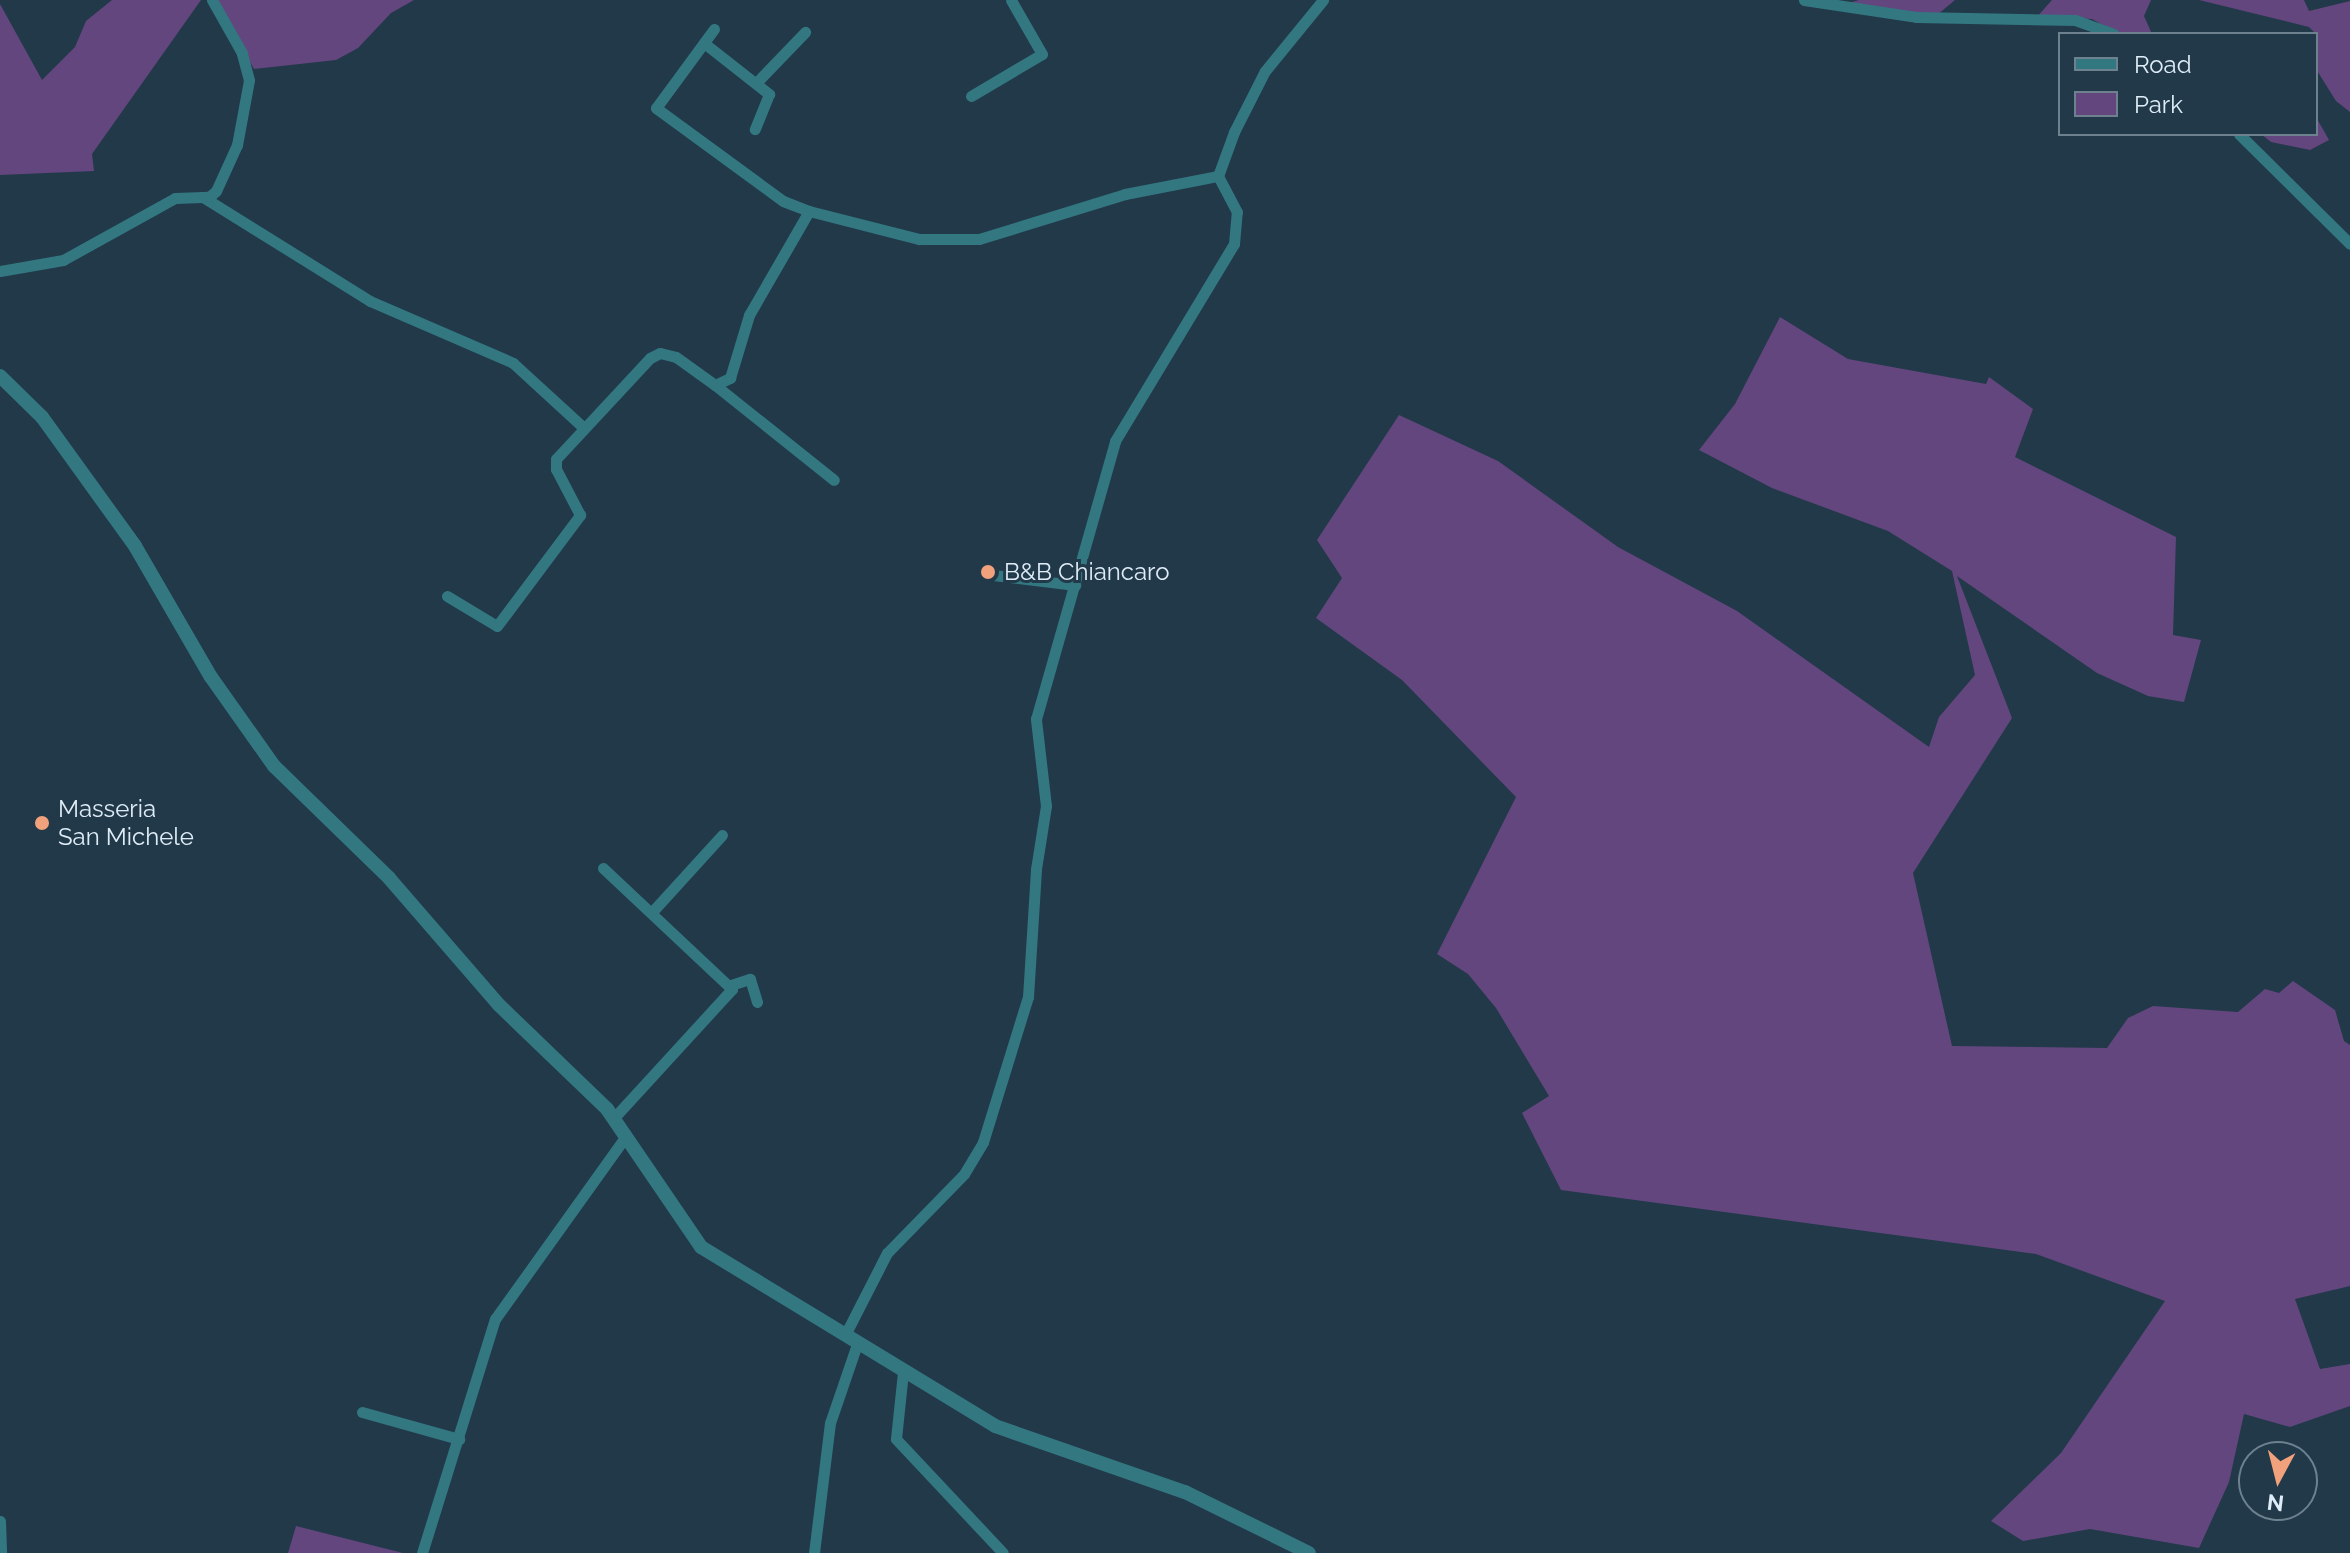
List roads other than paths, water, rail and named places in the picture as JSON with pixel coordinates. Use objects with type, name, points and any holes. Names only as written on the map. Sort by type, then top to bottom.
[{"type":"street","points":[[0,271],[63,260],[175,198],[203,197],[216,191],[229,167],[249,91],[245,61],[212,0]]},
{"type":"street","points":[[971,96],[1042,54],[1011,0]]},
{"type":"street","points":[[1218,176],[1265,71],[1323,0]]},
{"type":"street","points":[[1804,0],[1916,17],[2075,20],[2108,32]]},
{"type":"street","points":[[714,29],[656,108],[783,201],[809,211],[919,239],[979,239],[1125,194],[1218,176]]},
{"type":"street","points":[[756,83],[805,32]]},
{"type":"street","points":[[704,43],[769,94],[770,103],[755,129]]},
{"type":"street","points":[[2241,136],[2350,244]]},
{"type":"street","points":[[814,1553],[830,1423],[851,1340],[887,1253],[964,1174],[976,1155],[1015,1043],[1028,997],[1036,869],[1046,806],[1036,719],[1118,433],[1234,244],[1237,212],[1218,176]]},
{"type":"street","points":[[203,197],[370,301],[513,363],[584,428]]},
{"type":"street","points":[[715,385],[730,378],[749,315],[809,211]]},
{"type":"street","points":[[447,596],[497,626],[580,515],[554,463],[656,354],[676,357],[834,480]]},
{"type":"street","points":[[0,376],[42,417],[135,546],[211,677],[274,766],[389,878],[499,1005],[613,1119],[701,1247],[995,1426],[1185,1492],[1309,1553]]},
{"type":"street","points":[[993,575],[1075,585]]},
{"type":"street","points":[[652,912],[722,835]]},
{"type":"street","points":[[603,868],[731,985],[731,993],[613,1119]]},
{"type":"street","points":[[731,985],[750,979],[757,1002]]},
{"type":"street","points":[[422,1553],[495,1319],[626,1136]]},
{"type":"street","points":[[903,1372],[896,1439],[1003,1553]]},
{"type":"street","points":[[362,1412],[459,1439]]},
{"type":"street","points":[[0,1521],[1,1553]]},
{"type":"place","name":"B&B Chiancaro","points":[[988,572]]},
{"type":"place","name":"Masseria San Michele","points":[[42,823]]}]
